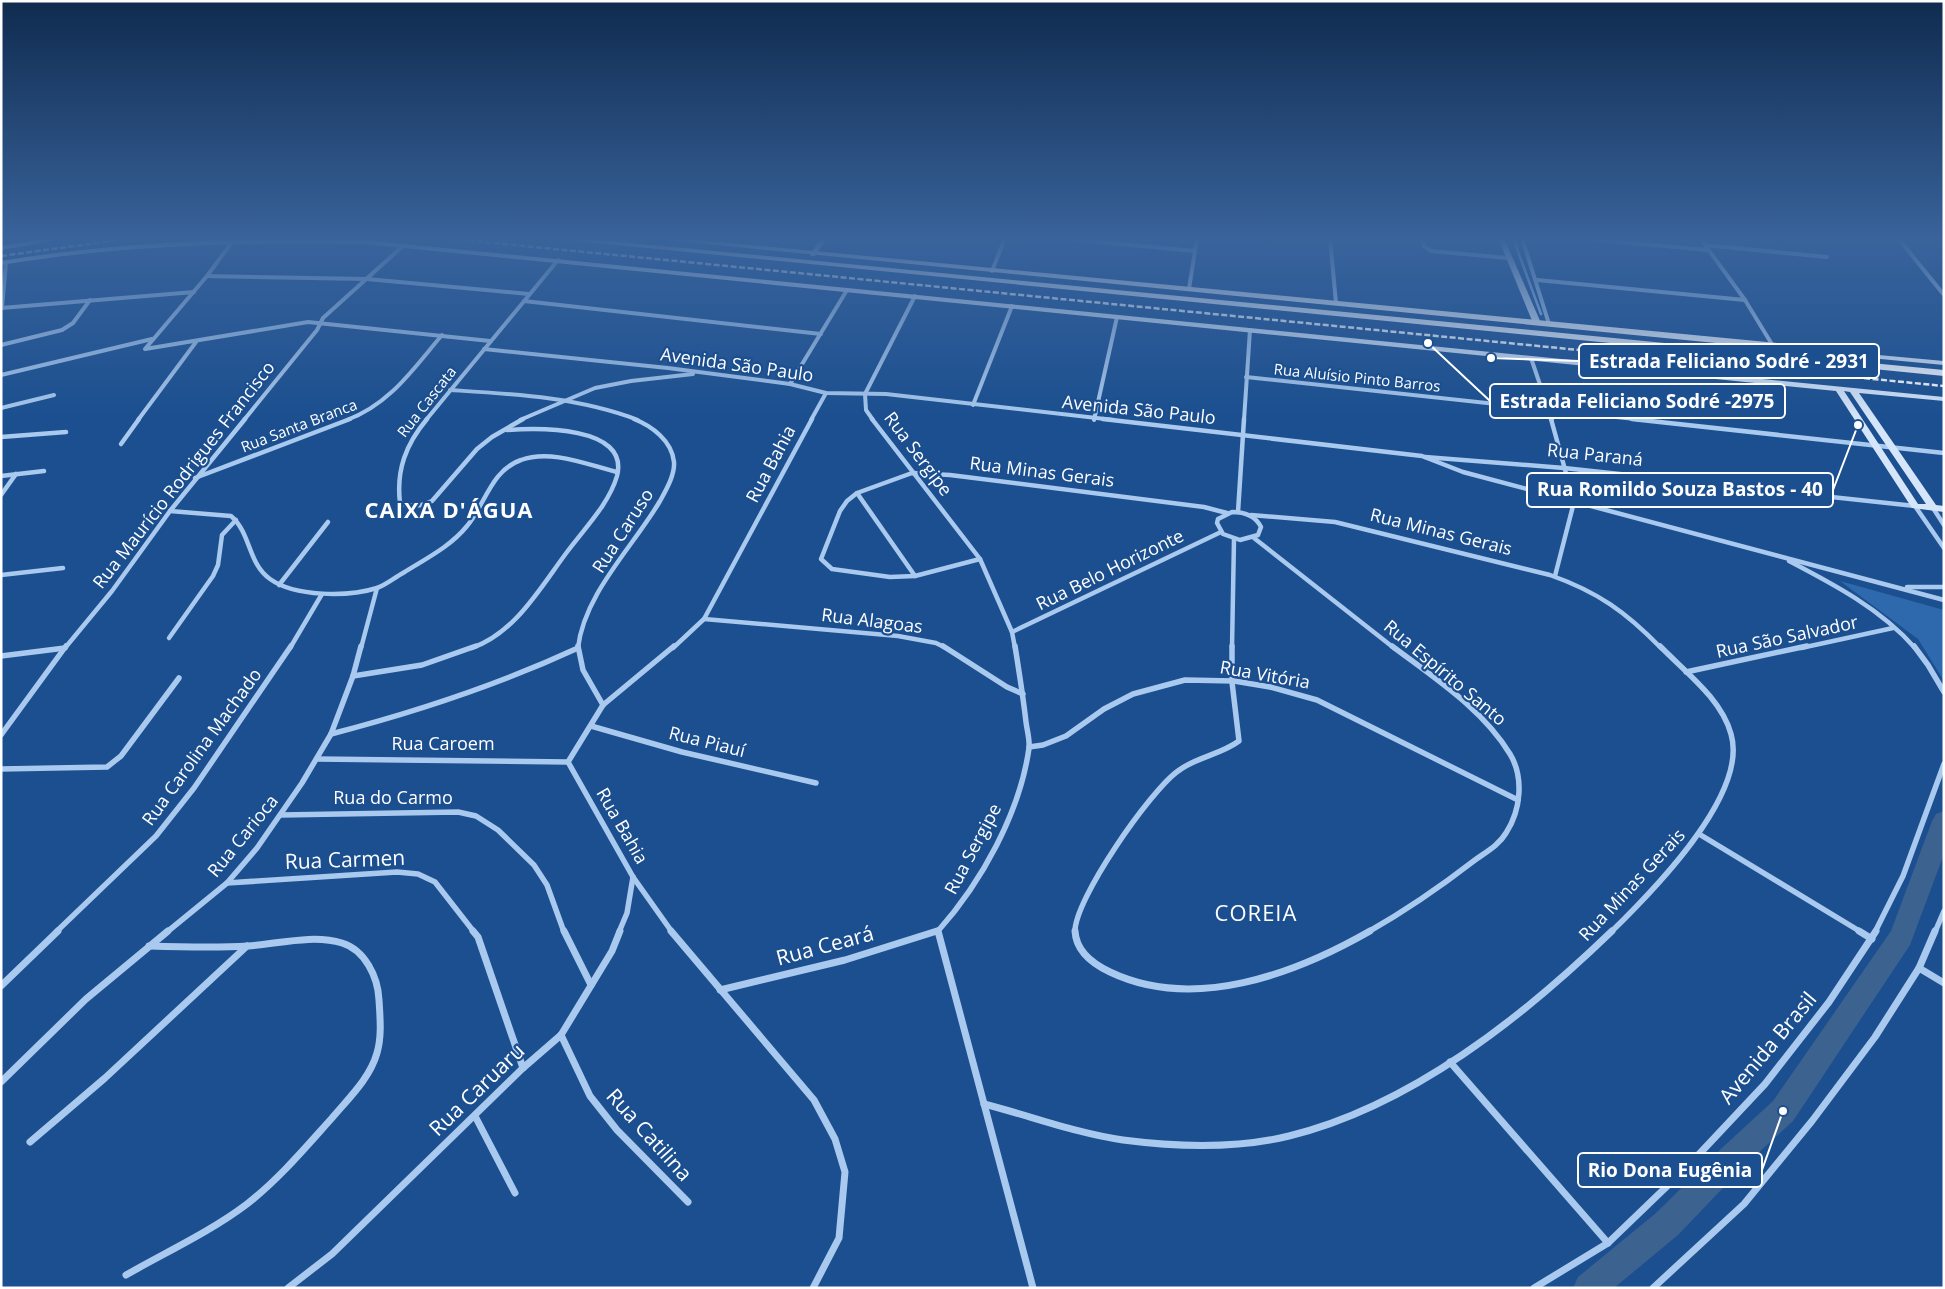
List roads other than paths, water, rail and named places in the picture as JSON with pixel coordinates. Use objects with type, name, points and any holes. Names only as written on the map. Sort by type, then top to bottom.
[{"type":"main road","points":[[936,298],[1944,399]]},
{"type":"main road","points":[[1166,298],[1944,373]]},
{"type":"main road","points":[[1285,298],[1944,363]]},
{"type":"main road","points":[[1526,298],[1537,323]]},
{"type":"main road","points":[[1468,316],[1470,326]]},
{"type":"main road","points":[[1762,356],[1770,351],[1773,346]]},
{"type":"main road","points":[[1836,353],[1897,369]]},
{"type":"main road","points":[[1839,389],[1915,506]]},
{"type":"main road","points":[[1853,390],[1933,508]]},
{"type":"main road","name":"Rua Paraná","points":[[1915,506],[1944,510]]},
{"type":"street","points":[[2,308],[114,298]]},
{"type":"street","points":[[189,298],[153,338],[145,348],[146,350],[302,323],[321,322],[490,340]]},
{"type":"street","name":"Rua Maurício Rodrigues Francisco","points":[[1,735],[65,648],[112,592],[195,478],[321,322],[346,298]]},
{"type":"street","name":"Rua Cascata","points":[[526,298],[416,432],[406,448],[402,458],[398,484],[400,503],[416,508],[432,501],[444,490],[468,458],[501,431],[567,400],[608,385],[701,373]]},
{"type":"street","points":[[790,384],[842,298]]},
{"type":"street","points":[[864,394],[914,298]]},
{"type":"street","points":[[1336,298],[1336,303]]},
{"type":"street","points":[[1542,298],[1549,324]]},
{"type":"street","points":[[1726,298],[1745,300],[1773,346]]},
{"type":"street","points":[[1,345],[62,330],[73,323],[90,300]]},
{"type":"street","points":[[524,301],[821,334]]},
{"type":"street","points":[[973,405],[1012,306]]},
{"type":"street","points":[[1094,420],[1117,317]]},
{"type":"street","points":[[1238,512],[1250,330]]},
{"type":"street","name":"Rua Santa Branca","points":[[195,478],[366,413],[390,396],[442,335]]},
{"type":"street","points":[[1,375],[153,338]]},
{"type":"street","points":[[121,444],[196,342]]},
{"type":"street","name":"Avenida São Paulo","points":[[484,349],[790,384],[826,393],[886,394],[1094,420],[1422,456],[1439,465],[1944,600]]},
{"type":"street","points":[[1531,358],[1549,411],[1574,502],[1555,576]]},
{"type":"street","name":"Rua Aluísio Pinto Barros","points":[[1246,377],[1944,452]]},
{"type":"street","name":"Rua Caruso","points":[[450,390],[567,400],[602,407],[634,418],[660,433],[671,447],[674,462],[668,483],[657,507],[598,596],[584,621],[578,648],[587,678],[603,705]]},
{"type":"street","name":"Rua Bahia","points":[[813,1288],[839,1238],[845,1172],[835,1139],[814,1100],[665,924],[633,877],[568,762],[603,705],[694,630],[704,618],[826,393]]},
{"type":"street","name":"Rua Sergipe","points":[[864,394],[866,410],[912,473],[980,559],[1012,632],[1023,694],[1029,747],[1017,795],[997,844],[957,910],[938,931]]},
{"type":"street","points":[[1,408],[54,395]]},
{"type":"street","points":[[354,676],[422,665],[488,642],[504,631],[527,606],[587,528],[615,484],[618,460],[613,450],[580,433],[557,428],[501,431]]},
{"type":"street","points":[[1,437],[66,432]]},
{"type":"street","points":[[170,510],[231,516],[242,527],[254,562],[262,574],[280,585],[322,594],[377,588],[455,538],[469,524],[504,469],[520,460],[534,456],[547,457],[617,472]]},
{"type":"street","name":"Rua Paraná","points":[[1422,456],[1564,468],[1915,506]]},
{"type":"street","points":[[1,476],[44,471]]},
{"type":"street","points":[[912,473],[857,493],[847,500],[840,511],[824,549],[821,560],[824,564],[832,569],[890,577],[915,576],[980,559]]},
{"type":"street","name":"Rua Minas Gerais","points":[[912,473],[950,475],[1204,507],[1227,513]]},
{"type":"street","points":[[1,495],[16,474]]},
{"type":"street","points":[[857,493],[915,576]]},
{"type":"street","points":[[1915,506],[1944,548]]},
{"type":"street","points":[[1933,508],[1944,525]]},
{"type":"street","points":[[1238,512],[1251,515],[1261,527],[1258,535],[1254,538],[1234,539],[1221,532],[1216,523],[1218,519],[1227,513],[1238,512]]},
{"type":"street","name":"Rua Minas Gerais","points":[[984,1104],[1015,1111],[1084,1133],[1137,1142],[1261,1142],[1317,1130],[1375,1104],[1450,1062],[1529,1006],[1610,934],[1656,885],[1699,834],[1727,788],[1734,764],[1733,738],[1718,708],[1686,672],[1617,606],[1588,589],[1555,576],[1334,522],[1251,515]]},
{"type":"street","points":[[169,638],[213,576],[218,565],[222,535],[236,520]]},
{"type":"street","points":[[280,585],[328,522]]},
{"type":"street","name":"Rua Belo Horizonte","points":[[1012,632],[1221,532]]},
{"type":"street","name":"Rua Espírito Santo","points":[[1232,682],[1239,741],[1233,746],[1193,761],[1172,775],[1150,800],[1080,907],[1075,936],[1083,953],[1097,966],[1130,980],[1178,989],[1229,984],[1302,964],[1359,936],[1458,874],[1504,837],[1515,818],[1518,800],[1518,772],[1510,752],[1487,725],[1452,694],[1254,538]]},
{"type":"street","points":[[1232,682],[1234,539]]},
{"type":"street","name":"Avenida São Paulo","points":[[1780,556],[1845,593],[1893,628],[1921,655],[1944,692]]},
{"type":"street","points":[[1,575],[64,568]]},
{"type":"street","points":[[1895,586],[1944,587]]},
{"type":"street","name":"Rua Carioca","points":[[1,1082],[86,999],[226,883],[257,848],[317,759],[331,734],[354,676],[377,588]]},
{"type":"street","name":"Rua Carolina Machado","points":[[1,986],[156,836],[194,788],[279,666],[322,594]]},
{"type":"street","name":"Rua Alagoas","points":[[704,618],[898,636],[936,643],[954,651],[1007,688],[1023,694]]},
{"type":"street","name":"Rua São Salvador","points":[[1686,672],[1893,628]]},
{"type":"street","points":[[1,656],[65,648]]},
{"type":"street","points":[[331,734],[477,692],[524,674],[578,648]]},
{"type":"street","points":[[1,769],[107,767],[121,756],[179,678]]},
{"type":"street","name":"Rua Vitória","points":[[1029,747],[1058,742],[1116,702],[1130,695],[1184,680],[1201,679],[1232,682],[1292,691],[1317,700],[1518,800]]},
{"type":"street","name":"Rua Piauí","points":[[591,726],[682,752],[816,784]]},
{"type":"street","name":"Rua Caroem","points":[[317,759],[458,759],[568,762]]},
{"type":"street","name":"Avenida Brasil","points":[[1534,1288],[1608,1243],[1687,1167],[1765,1084],[1829,1002],[1872,939],[1903,876],[1944,764]]},
{"type":"street","name":"Rua do Carmo","points":[[281,814],[458,812],[476,816],[498,830],[534,865],[543,878],[561,926],[591,985]]},
{"type":"street","points":[[1699,834],[1872,939]]},
{"type":"street","name":"Rua Carmen","points":[[226,883],[397,872],[418,874],[435,882],[478,937],[523,1068]]},
{"type":"street","name":"Rua Caruaru","points":[[288,1288],[332,1254],[523,1068],[560,1035],[612,951],[627,913],[633,877]]},
{"type":"street","points":[[1653,1288],[1750,1196],[1812,1121],[1876,1037],[1919,968],[1944,911]]},
{"type":"street","points":[[938,931],[1032,1288]]},
{"type":"street","name":"Rua Ceará","points":[[720,990],[845,960],[938,931]]},
{"type":"street","points":[[126,1275],[211,1228],[246,1205],[276,1180],[371,1070],[378,1052],[380,1032],[378,990],[368,963],[355,950],[342,943],[308,942],[247,946],[149,946]]},
{"type":"street","points":[[30,1142],[105,1078],[247,946]]},
{"type":"street","points":[[1919,968],[1944,983]]},
{"type":"street","name":"Rua Catilina","points":[[560,1035],[590,1096],[617,1130],[688,1202]]},
{"type":"street","points":[[1450,1062],[1608,1243]]},
{"type":"street","points":[[475,1116],[515,1193]]},
{"type":"waterway","points":[[1535,298],[1541,314]]},
{"type":"waterway","points":[[1589,1288],[1667,1224],[1733,1157],[1783,1111],[1901,937],[1944,821]]},
{"type":"railway","points":[[1053,298],[1944,386]]},
{"type":"place","name":"Estrada Feliciano Sodré -2975","points":[[1428,343]]},
{"type":"place","name":"Estrada Feliciano Sodré - 2931","points":[[1491,358]]},
{"type":"place","name":"Rua Romildo Souza Bastos - 40","points":[[1858,425]]},
{"type":"place","name":"Rio Dona Eugênia","points":[[1783,1111]]},
{"type":"district","name":"CAIXA D'ÁGUA","points":[[449,510]]},
{"type":"district","name":"COREIA","points":[[1256,913]]}]
